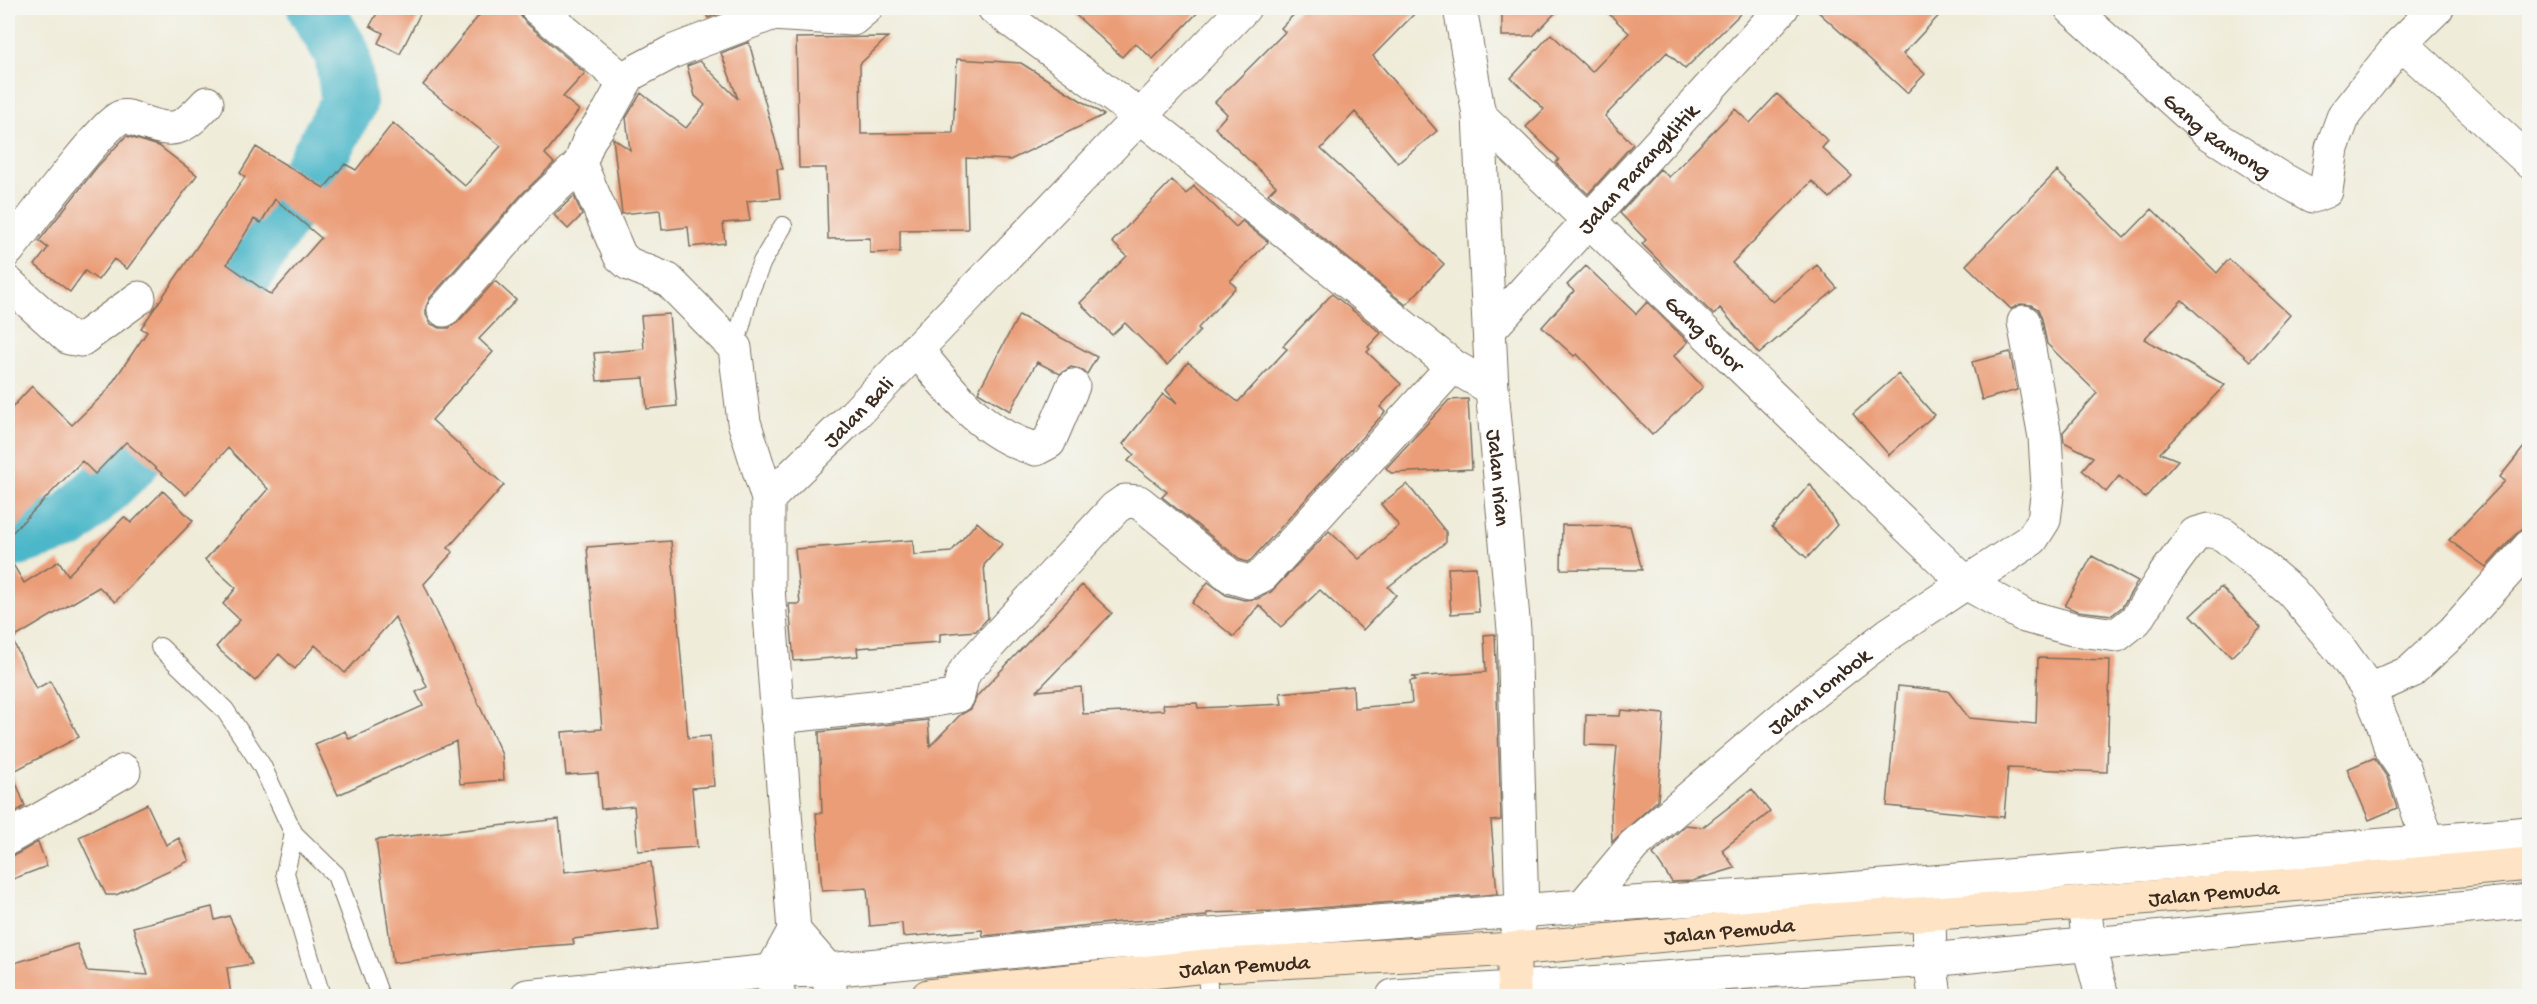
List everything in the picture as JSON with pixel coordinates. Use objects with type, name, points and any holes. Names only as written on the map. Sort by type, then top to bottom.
[{"type":"main road","name":"Jalan Pemuda","points":[[947,995],[1208,981],[1514,949],[1829,920],[2084,903],[2429,857],[2529,864]]},
{"type":"main road","points":[[1514,949],[1514,993]]},
{"type":"street","points":[[537,8],[625,82]]},
{"type":"street","points":[[444,310],[537,205],[580,164],[589,140],[609,111],[629,75],[674,51],[769,10],[853,19],[866,8]]},
{"type":"street","points":[[994,8],[1140,116],[1453,366],[1492,389]]},
{"type":"street","name":"Jalan Bali","points":[[768,499],[854,415],[1244,8]]},
{"type":"street","name":"Jalan Irian","points":[[1460,8],[1479,115],[1492,389],[1514,630],[1522,912],[1514,949]]},
{"type":"street","name":"Jalan Parangklitik","points":[[1490,329],[1782,8]]},
{"type":"street","name":"Gang Ramong","points":[[2071,8],[2209,133],[2313,196],[2326,191],[2332,148],[2344,115],[2401,43]]},
{"type":"street","points":[[2437,8],[2401,43],[2529,162]]},
{"type":"street","points":[[8,250],[83,155],[113,122],[121,117],[130,117],[160,128],[178,127],[188,124],[207,103]]},
{"type":"street","name":"Gang Solor","points":[[1479,115],[1962,579],[2025,616],[2073,629],[2117,635],[2136,620],[2195,534],[2209,530],[2224,535],[2290,591],[2340,650],[2369,690],[2385,728],[2391,750],[2404,769],[2429,857]]},
{"type":"street","points":[[580,164],[620,256],[629,264],[668,280],[735,348],[744,422],[768,499],[768,588],[794,931],[776,984]]},
{"type":"street","points":[[8,282],[69,338],[81,339],[139,298]]},
{"type":"street","name":"Jalan Lombok","points":[[1583,906],[1634,845],[1806,698],[1962,579],[2032,539],[2044,520],[2048,488],[2043,425],[2024,322]]},
{"type":"street","points":[[916,349],[963,405],[981,422],[1021,445],[1036,449],[1049,442],[1073,386]]},
{"type":"street","points":[[777,717],[922,702],[958,696],[966,670],[1114,508],[1125,501],[1139,502],[1232,577],[1249,582],[1263,575],[1453,366]]},
{"type":"street","points":[[2369,690],[2410,672],[2454,631],[2529,546]]},
{"type":"street","points":[[8,838],[124,771]]},
{"type":"street","points":[[527,996],[713,979],[776,984],[830,983],[1068,946],[1583,906],[2429,857],[2529,832]]},
{"type":"street","points":[[1394,996],[1514,993],[1817,967],[1930,960],[2529,901]]},
{"type":"street","points":[[2084,903],[2089,945],[2102,996]]},
{"type":"street","points":[[1929,915],[1930,960],[1935,996]]},
{"type":"street","points":[[794,931],[830,983]]},
{"type":"lane","points":[[735,348],[750,291],[762,262],[783,226]]},
{"type":"lane","points":[[160,647],[225,710],[262,765],[294,834],[336,875],[380,996]]},
{"type":"lane","points":[[294,834],[285,873],[321,996]]},
{"type":"building","points":[[380,8],[423,8],[400,54],[378,43],[383,33],[370,26]]},
{"type":"building","points":[[485,8],[519,8],[520,15],[525,22],[585,73],[563,97],[579,110],[545,154],[554,163],[523,193],[430,298],[426,307],[426,315],[431,324],[440,328],[449,328],[458,322],[495,281],[516,300],[479,339],[493,352],[432,420],[504,485],[448,548],[453,552],[424,584],[502,755],[504,780],[460,784],[456,741],[338,795],[315,744],[345,731],[349,739],[423,706],[416,692],[427,687],[395,617],[345,673],[315,645],[295,669],[279,654],[255,681],[216,647],[240,620],[223,604],[236,588],[205,560],[268,489],[228,448],[186,495],[126,442],[95,474],[82,461],[8,537],[8,412],[32,386],[72,425],[106,392],[147,332],[141,328],[245,177],[240,173],[256,147],[324,188],[345,164],[356,170],[393,123],[465,186],[501,146],[423,85]],"holes":[[[275,199],[321,238],[271,295],[227,264],[254,219],[261,223]]]},
{"type":"building","points":[[704,8],[735,8],[708,18]]},
{"type":"building","points":[[1068,8],[1202,8],[1153,59],[1135,43],[1122,57]]},
{"type":"building","points":[[1300,8],[1420,8],[1373,56],[1437,131],[1398,163],[1355,112],[1321,149],[1444,264],[1406,305],[1268,194],[1276,186],[1215,128],[1227,114],[1215,102],[1285,32],[1281,28]]},
{"type":"building","points":[[1502,8],[1560,8],[1533,36],[1502,36]]},
{"type":"building","points":[[1603,8],[1746,8],[1685,69],[1667,52],[1605,116],[1633,144],[1588,194],[1556,163],[1559,159],[1526,127],[1544,109],[1511,78],[1551,34],[1592,72],[1629,33]]},
{"type":"building","points":[[1814,8],[1946,8],[1903,54],[1925,74],[1907,93]]},
{"type":"building","points":[[888,37],[860,64],[861,134],[953,133],[957,59],[1021,63],[1104,115],[1010,160],[966,158],[968,229],[900,230],[900,252],[870,253],[870,238],[828,239],[826,168],[799,168],[796,38]]},
{"type":"building","points":[[749,42],[783,169],[777,169],[780,198],[747,201],[750,221],[723,223],[725,243],[690,247],[688,227],[662,230],[660,210],[622,214],[613,138],[630,150],[626,118],[641,93],[686,128],[705,105],[695,96],[687,66],[700,61],[738,99],[721,53]]},
{"type":"building","points":[[1777,94],[1828,141],[1822,148],[1852,176],[1830,198],[1812,181],[1732,263],[1773,302],[1817,265],[1837,288],[1759,354],[1720,308],[1714,315],[1642,244],[1646,240],[1620,213],[1660,169],[1669,177],[1735,109],[1750,123]]},
{"type":"building","points":[[126,136],[159,146],[197,175],[127,269],[114,259],[98,280],[85,271],[70,292],[35,265],[48,248],[39,241],[97,167]]},
{"type":"building","points":[[2057,171],[2124,238],[2152,209],[2217,273],[2229,259],[2290,315],[2250,361],[2182,300],[2144,339],[2225,385],[2160,453],[2178,460],[2145,498],[2119,476],[2106,492],[2082,470],[2093,457],[2064,442],[2063,432],[2097,393],[2047,344],[2038,309],[2031,305],[2021,304],[2011,309],[1966,265]]},
{"type":"building","points":[[1172,180],[1186,194],[1194,186],[1236,227],[1242,221],[1268,242],[1230,281],[1236,287],[1198,328],[1200,331],[1167,365],[1125,323],[1112,335],[1080,303],[1127,256],[1112,242]]},
{"type":"building","points":[[574,196],[582,215],[568,229],[554,215]]},
{"type":"building","points":[[1586,266],[1636,314],[1647,302],[1688,342],[1674,356],[1703,387],[1652,435],[1577,354],[1574,356],[1542,327],[1574,291],[1567,285]]},
{"type":"building","points":[[1332,294],[1381,333],[1368,347],[1370,349],[1367,352],[1401,384],[1380,407],[1385,412],[1247,562],[1241,560],[1162,497],[1167,492],[1128,461],[1134,454],[1123,444],[1163,394],[1177,403],[1166,390],[1188,362],[1238,402],[1287,349],[1283,346]]},
{"type":"building","points":[[669,314],[677,406],[647,409],[644,378],[597,381],[594,353],[644,349],[641,316]]},
{"type":"building","points":[[1019,315],[1097,357],[1087,374],[1071,367],[1060,374],[1037,362],[1010,411],[978,392]]},
{"type":"building","points":[[2010,352],[2017,390],[1982,400],[1972,362]]},
{"type":"building","points":[[1898,374],[1934,415],[1889,455],[1853,414]]},
{"type":"building","points":[[1468,399],[1472,469],[1391,473],[1386,468],[1449,400]]},
{"type":"building","points":[[2529,441],[2529,523],[2486,567],[2449,540],[2505,481],[2500,477]]},
{"type":"building","points":[[1407,484],[1446,532],[1446,542],[1388,587],[1396,595],[1363,630],[1320,590],[1281,627],[1259,605],[1234,637],[1192,603],[1208,582],[1226,595],[1244,600],[1257,599],[1271,592],[1329,531],[1359,559],[1399,526],[1381,504]]},
{"type":"building","points":[[1810,484],[1837,525],[1807,558],[1772,527]]},
{"type":"building","points":[[163,491],[193,521],[115,602],[99,587],[12,639],[36,689],[50,681],[79,737],[12,772],[25,806],[8,817],[8,556],[24,583],[59,561],[68,575],[124,517],[131,523]]},
{"type":"building","points":[[977,522],[1002,544],[984,565],[988,618],[976,631],[940,634],[940,642],[857,648],[858,656],[794,661],[789,604],[800,604],[795,549],[913,540],[914,555],[951,552]]},
{"type":"building","points":[[1562,525],[1630,526],[1642,570],[1561,569]]},
{"type":"building","points":[[671,541],[688,738],[710,736],[714,786],[692,788],[697,847],[638,851],[634,806],[601,809],[598,773],[566,775],[562,732],[602,729],[587,547]]},
{"type":"building","points":[[2092,556],[2138,581],[2122,607],[2112,615],[2077,611],[2065,606]]},
{"type":"building","points":[[1476,567],[1479,612],[1451,614],[1448,568]]},
{"type":"building","points":[[1082,585],[1112,613],[1037,691],[1081,687],[1083,714],[1164,710],[1163,704],[1197,703],[1198,708],[1282,704],[1280,693],[1353,686],[1354,708],[1412,703],[1410,681],[1416,680],[1413,677],[1486,672],[1484,635],[1495,634],[1501,820],[1491,821],[1497,894],[1279,911],[1207,913],[1207,916],[983,936],[982,930],[903,937],[902,923],[870,926],[867,888],[822,891],[816,813],[822,813],[819,732],[928,720],[930,746],[960,715],[971,709],[977,696]]},
{"type":"building","points":[[2221,587],[2261,628],[2231,657],[2191,615]]},
{"type":"building","points":[[2038,658],[2110,660],[2107,772],[2008,768],[2004,817],[1887,806],[1898,686],[1948,691],[1969,718],[2036,724]]},
{"type":"building","points":[[1621,710],[1664,714],[1658,800],[1612,842],[1611,815],[1617,746],[1585,745],[1586,715],[1620,716]]},
{"type":"building","points":[[2374,758],[2387,777],[2397,808],[2369,820],[2347,769]]},
{"type":"building","points":[[1752,789],[1770,812],[1722,850],[1735,868],[1692,881],[1672,882],[1653,854],[1686,825],[1703,827]]},
{"type":"building","points":[[147,804],[166,845],[179,838],[189,861],[116,895],[106,895],[79,837]]},
{"type":"building","points":[[559,819],[565,872],[651,862],[659,929],[573,939],[574,944],[516,948],[393,963],[376,840]]},
{"type":"building","points":[[38,842],[47,866],[8,881],[8,857]]},
{"type":"building","points":[[212,907],[215,920],[229,916],[252,964],[227,968],[231,996],[8,996],[8,965],[77,944],[87,971],[148,975],[133,927]]},
{"type":"waterway","points":[[8,541],[68,522],[131,462],[213,325],[313,167],[349,103],[342,53],[315,8]]}]
